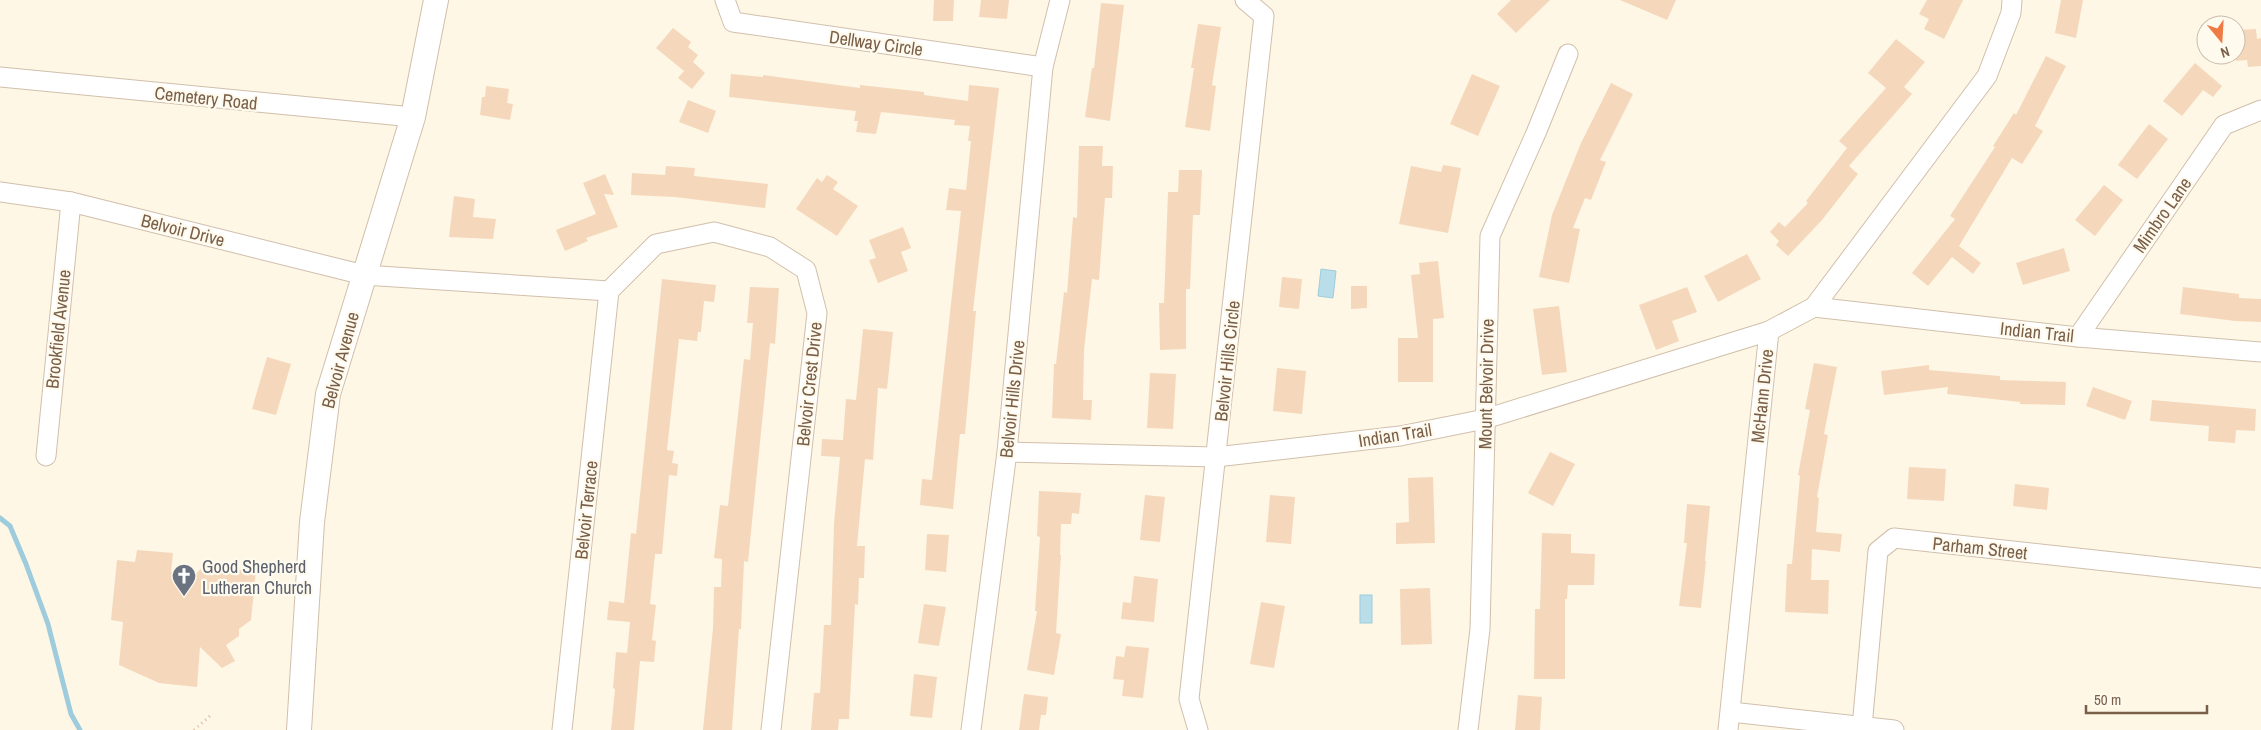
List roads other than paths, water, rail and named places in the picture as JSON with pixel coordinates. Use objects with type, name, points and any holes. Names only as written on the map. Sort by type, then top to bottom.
[{"type":"street","name":"Belvoir Avenue","points":[[298,730],[312,522],[328,394],[413,118],[436,0]]},
{"type":"street","name":"Dellway Circle","points":[[724,0],[733,22],[1043,67]]},
{"type":"street","points":[[1043,67],[1060,0]]},
{"type":"street","name":"Belvoir Hills Circle","points":[[1198,730],[1189,699],[1264,16],[1245,0]]},
{"type":"street","name":"McHann Drive","points":[[1730,721],[1769,331],[1814,307],[1987,76],[2011,13],[2012,0]]},
{"type":"street","name":"Mount Belvoir Drive","points":[[1468,730],[1480,629],[1490,236],[1536,133],[1568,54]]},
{"type":"street","name":"Belvoir Hills Drive","points":[[971,730],[1007,452],[1043,67]]},
{"type":"street","name":"Cemetery Road","points":[[0,77],[413,118]]},
{"type":"street","name":"Mimbro Lane","points":[[2078,337],[2224,126],[2261,110]]},
{"type":"street","name":"Belvoir Drive","points":[[0,192],[71,202],[364,275]]},
{"type":"street","name":"Brookfield Avenue","points":[[46,456],[71,202]]},
{"type":"street","name":"Belvoir Crest Drive","points":[[609,291],[656,244],[714,232],[770,247],[806,270],[817,313],[771,730]]},
{"type":"street","points":[[364,275],[609,291]]},
{"type":"street","name":"Belvoir Terrace","points":[[562,730],[609,291]]},
{"type":"street","name":"Indian Trail","points":[[1814,307],[2078,337],[2261,352]]},
{"type":"street","name":"Indian Trail","points":[[1007,452],[1216,457],[1400,436],[1485,419],[1769,331]]},
{"type":"street","name":"Parham Street","points":[[1862,727],[1878,551],[1894,538],[2261,578]]},
{"type":"street","points":[[1730,721],[1894,730]]},
{"type":"water","points":[[1321,269],[1336,271],[1333,298],[1318,296]]},
{"type":"water","points":[[1360,595],[1372,595],[1372,623],[1360,623]]},
{"type":"waterway","points":[[0,518],[10,526],[26,564],[48,624],[71,714],[80,730]]},
{"type":"place","name":"Good Shepherd Lutheran Church","points":[[184,597]]}]
